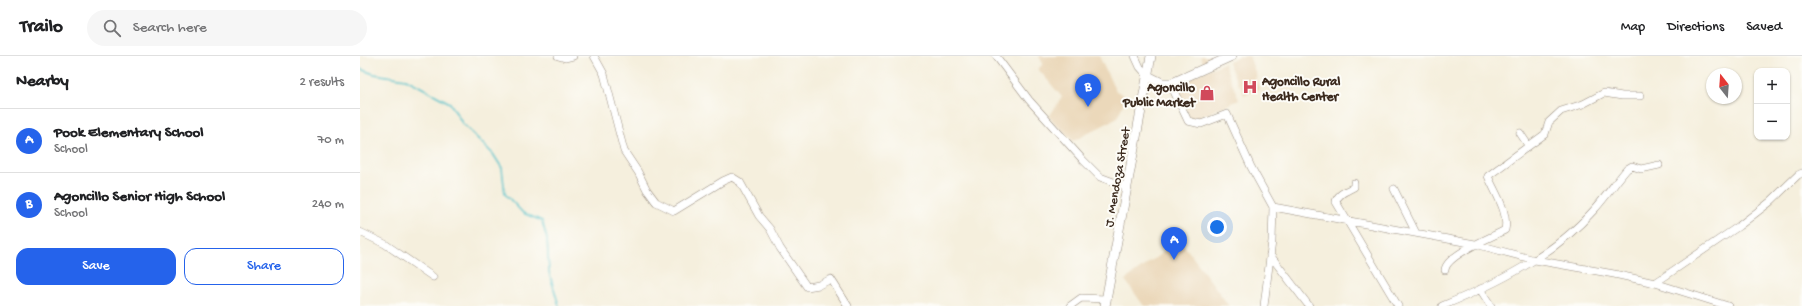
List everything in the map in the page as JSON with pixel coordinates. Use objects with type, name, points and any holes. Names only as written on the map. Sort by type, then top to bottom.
[{"type":"main road","name":"J. Mendoza Street","points":[[1106,302],[1152,56]]},
{"type":"main road","points":[[1148,76],[1162,83],[1170,83],[1232,56]]},
{"type":"street","points":[[558,56],[565,58],[573,56]]},
{"type":"street","points":[[594,56],[604,74],[624,151],[638,172],[647,190],[656,202],[674,211],[732,177],[740,182],[759,216],[770,229],[780,248],[807,287],[819,285],[831,279],[848,306]]},
{"type":"street","points":[[996,56],[1029,100],[1100,177],[1127,187]]},
{"type":"street","points":[[1135,56],[1140,67],[1148,76]]},
{"type":"street","points":[[1170,83],[1188,122],[1200,124],[1227,114],[1251,167],[1273,207],[1270,254],[1264,306]]},
{"type":"street","points":[[1445,270],[1447,264],[1475,244],[1505,230],[1507,222],[1505,214],[1488,176],[1528,145],[1545,134],[1549,122],[1561,111],[1583,104],[1604,93],[1622,96],[1640,96]]},
{"type":"street","points":[[1520,133],[1528,145]]},
{"type":"street","points":[[1442,306],[1535,260],[1557,244],[1592,212],[1627,169],[1632,166],[1641,169],[1659,165]]},
{"type":"street","points":[[1655,283],[1739,226],[1770,202],[1798,175],[1802,173]]},
{"type":"street","points":[[1354,183],[1354,187],[1336,199],[1336,202],[1398,306]]},
{"type":"street","points":[[1394,189],[1416,233]]},
{"type":"street","points":[[1273,207],[1475,244],[1535,260],[1614,274],[1655,283],[1728,306]]},
{"type":"street","points":[[360,232],[385,244],[432,277]]},
{"type":"street","points":[[1270,254],[1309,306]]},
{"type":"street","points":[[1480,288],[1491,306]]},
{"type":"street","points":[[1070,306],[1081,298],[1106,302]]},
{"type":"shaded area","points":[[1039,56],[1099,56],[1115,90],[1126,97],[1117,118],[1073,141],[1049,117],[1062,97],[1038,69],[1043,64]]},
{"type":"shaded area","points":[[1200,56],[1222,56],[1204,64]]},
{"type":"shaded area","points":[[1240,56],[1249,56],[1257,77],[1238,85],[1228,62]]},
{"type":"shaded area","name":"Agoncillo Public Market","points":[[1224,63],[1239,100],[1190,121],[1173,85]]},
{"type":"shaded area","name":"Agoncillo Rural Health Center","points":[[1255,78],[1259,89],[1244,95],[1240,85]]},
{"type":"shaded area","points":[[1180,240],[1229,306],[1144,306],[1125,280]]},
{"type":"waterway","points":[[360,69],[374,74],[406,79],[450,103],[462,123],[493,154],[502,168],[505,194],[523,213],[542,221],[547,239],[549,272],[559,306]]},
{"type":"place","name":"Agoncillo Rural Health Center","points":[[1250,87]]},
{"type":"place","name":"Agoncillo Public Market","points":[[1207,93]]},
{"type":"place","name":"Agoncillo Senior High School","points":[[1088,107]]},
{"type":"place","name":"Pook Elementary School","points":[[1174,260]]}]
